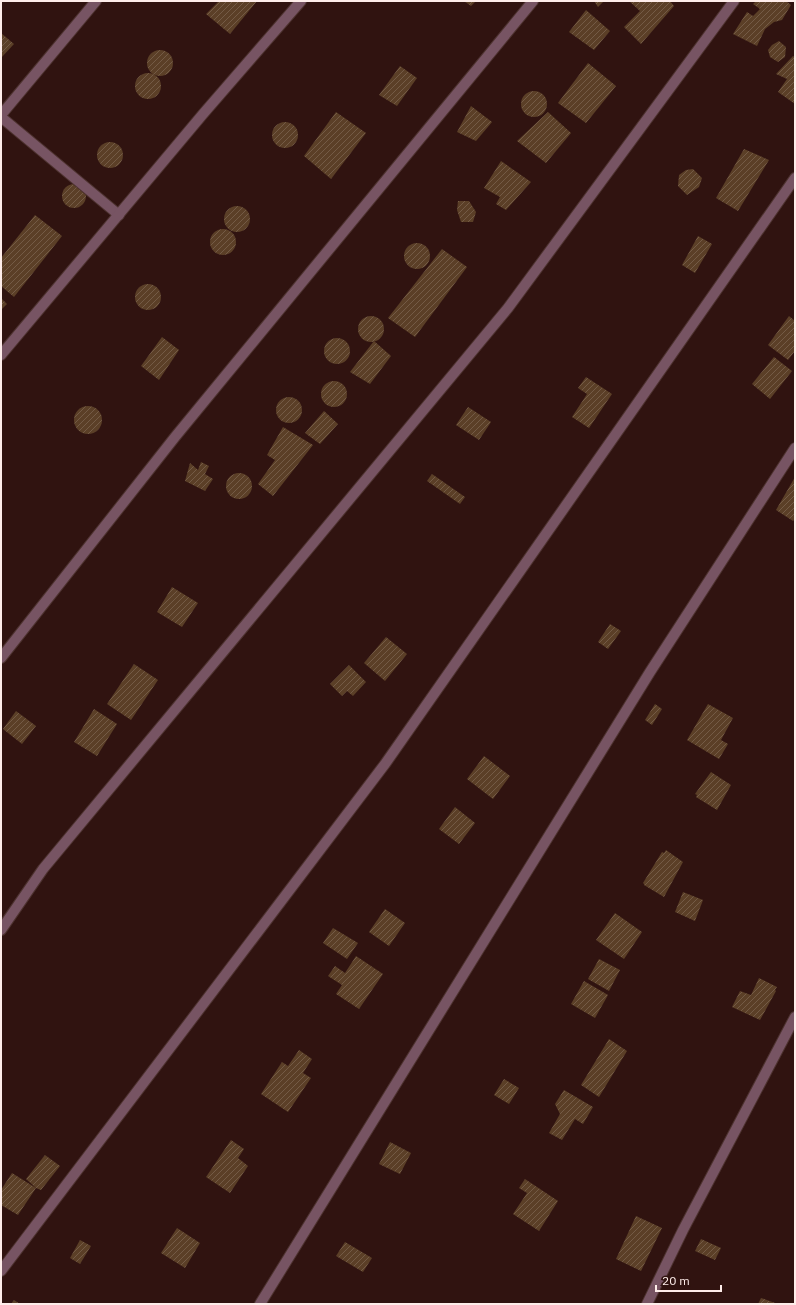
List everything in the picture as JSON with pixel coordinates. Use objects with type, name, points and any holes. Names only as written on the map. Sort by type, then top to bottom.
[{"type":"street","points":[[96,1],[1,116],[119,215]]},
{"type":"street","points":[[1,355],[203,114],[301,1]]},
{"type":"street","points":[[1,658],[175,437],[533,1]]},
{"type":"street","points":[[1,930],[43,869],[508,308],[734,1]]},
{"type":"street","points":[[1,1271],[385,764],[795,178]]},
{"type":"street","points":[[260,1304],[650,672],[795,448]]},
{"type":"street","points":[[647,1304],[683,1230],[795,1017]]},
{"type":"building","points":[[216,1],[257,1],[230,34],[206,14],[218,2]]},
{"type":"building","points":[[464,1],[476,1],[471,6]]},
{"type":"building","points":[[594,1],[604,1],[598,7]]},
{"type":"building","points":[[629,1],[670,1],[674,6],[641,44],[624,27],[640,11]]},
{"type":"building","points":[[756,1],[786,1],[791,5],[782,20],[774,22],[765,29],[757,46],[733,34],[747,12],[753,16],[760,9],[753,4]]},
{"type":"building","points":[[586,10],[610,31],[594,50],[569,32]]},
{"type":"building","points":[[1,33],[14,44],[1,58]]},
{"type":"building","points":[[779,41],[786,47],[785,57],[778,62],[770,57],[768,50],[772,45]]},
{"type":"building","points":[[160,50],[169,54],[173,63],[169,72],[160,76],[151,72],[147,63],[151,54]]},
{"type":"building","points":[[793,56],[795,57],[795,104],[778,92],[787,79],[776,74]]},
{"type":"building","points":[[588,63],[616,86],[586,123],[558,103]]},
{"type":"building","points":[[400,66],[417,78],[397,106],[379,95]]},
{"type":"building","points":[[148,73],[157,77],[161,86],[157,95],[148,99],[139,95],[135,86],[139,77]]},
{"type":"building","points":[[534,91],[543,95],[547,104],[543,113],[534,117],[525,113],[521,104],[525,95]]},
{"type":"building","points":[[471,106],[492,122],[476,141],[457,132]]},
{"type":"building","points":[[336,112],[366,133],[331,179],[304,156]]},
{"type":"building","points":[[548,112],[571,133],[546,163],[517,141]]},
{"type":"building","points":[[285,122],[294,126],[298,135],[294,144],[285,148],[276,144],[272,135],[276,126]]},
{"type":"building","points":[[110,142],[119,146],[123,155],[119,164],[110,168],[101,164],[97,155],[101,146]]},
{"type":"building","points":[[744,149],[769,160],[738,211],[716,198]]},
{"type":"building","points":[[501,161],[531,182],[506,210],[496,204],[500,197],[484,188]]},
{"type":"building","points":[[693,169],[702,178],[699,187],[687,195],[678,186],[679,175],[686,170]]},
{"type":"building","points":[[74,184],[83,187],[86,196],[83,205],[74,208],[65,205],[62,196],[65,187]]},
{"type":"building","points":[[458,201],[469,201],[476,212],[473,222],[461,222],[457,210]]},
{"type":"building","points":[[237,206],[246,210],[250,219],[246,228],[237,232],[228,228],[224,219],[228,210]]},
{"type":"building","points":[[35,215],[62,236],[14,297],[1,286],[1,258]]},
{"type":"building","points":[[223,229],[232,233],[236,242],[232,251],[223,255],[214,251],[210,242],[214,233]]},
{"type":"building","points":[[698,236],[712,244],[695,273],[682,265]]},
{"type":"building","points":[[417,243],[426,247],[430,256],[426,265],[417,269],[408,265],[404,256],[408,247]]},
{"type":"building","points":[[442,249],[467,267],[415,337],[388,318]]},
{"type":"building","points":[[148,284],[157,288],[161,297],[157,306],[148,310],[139,306],[135,297],[139,288]]},
{"type":"building","points":[[1,298],[7,304],[1,310]]},
{"type":"building","points":[[371,316],[380,320],[384,329],[380,338],[371,342],[362,338],[358,329],[362,320]]},
{"type":"building","points":[[789,316],[795,321],[795,351],[788,360],[768,345]]},
{"type":"building","points":[[162,337],[179,350],[159,380],[141,366]]},
{"type":"building","points":[[337,338],[346,342],[350,351],[346,360],[337,364],[328,360],[324,351],[328,342]]},
{"type":"building","points":[[374,341],[391,356],[370,384],[350,372]]},
{"type":"building","points":[[774,357],[792,371],[770,399],[752,384]]},
{"type":"building","points":[[586,377],[612,394],[589,428],[572,417],[587,394],[578,388]]},
{"type":"building","points":[[334,381],[343,385],[347,394],[343,403],[334,407],[325,403],[321,394],[325,385]]},
{"type":"building","points":[[289,397],[298,401],[302,410],[298,419],[289,423],[280,419],[276,410],[280,401]]},
{"type":"building","points":[[88,406],[94,407],[98,410],[101,414],[101,426],[98,430],[94,433],[88,434],[82,433],[78,430],[75,426],[74,420],[75,414],[78,410],[82,407]]},
{"type":"building","points":[[468,407],[491,422],[479,440],[456,425]]},
{"type":"building","points":[[324,411],[338,424],[320,444],[305,433]]},
{"type":"building","points":[[283,427],[313,445],[273,496],[258,484],[275,460],[267,455]]},
{"type":"building","points":[[201,462],[209,466],[205,474],[213,479],[205,491],[185,481],[190,463],[198,470]]},
{"type":"building","points":[[239,473],[248,477],[252,486],[248,495],[239,499],[230,495],[226,486],[230,477]]},
{"type":"building","points":[[432,474],[465,497],[460,504],[427,481]]},
{"type":"building","points":[[795,477],[795,518],[793,521],[776,510]]},
{"type":"building","points":[[172,587],[198,603],[182,627],[157,612]]},
{"type":"building","points":[[610,624],[621,631],[608,649],[598,642]]},
{"type":"building","points":[[386,637],[407,654],[385,681],[364,663]]},
{"type":"building","points":[[134,664],[158,680],[131,720],[107,704]]},
{"type":"building","points":[[349,665],[366,682],[353,696],[347,691],[342,696],[330,684]]},
{"type":"building","points":[[655,704],[662,709],[652,725],[645,720]]},
{"type":"building","points":[[708,704],[733,718],[721,740],[728,744],[719,759],[687,740]]},
{"type":"building","points":[[94,709],[117,724],[97,756],[74,742]]},
{"type":"building","points":[[16,711],[36,726],[22,744],[3,729]]},
{"type":"building","points":[[484,756],[510,776],[493,799],[467,779]]},
{"type":"building","points":[[711,772],[731,785],[717,810],[696,797],[697,795],[695,794]]},
{"type":"building","points":[[455,807],[475,823],[459,844],[439,829]]},
{"type":"building","points":[[666,850],[683,862],[664,897],[643,883],[662,852],[664,853]]},
{"type":"building","points":[[683,892],[703,900],[695,921],[675,912]]},
{"type":"building","points":[[385,909],[405,923],[389,946],[369,932]]},
{"type":"building","points":[[615,913],[642,932],[624,959],[596,940]]},
{"type":"building","points":[[333,928],[358,943],[347,959],[323,943]]},
{"type":"building","points":[[356,956],[383,974],[359,1009],[336,994],[342,985],[328,976],[335,966],[345,973]]},
{"type":"building","points":[[599,959],[620,970],[609,991],[588,979]]},
{"type":"building","points":[[759,978],[777,987],[760,1020],[732,1007],[740,991],[751,995]]},
{"type":"building","points":[[584,981],[608,995],[595,1018],[571,1004]]},
{"type":"building","points":[[609,1039],[627,1051],[599,1097],[581,1085]]},
{"type":"building","points":[[299,1050],[312,1059],[303,1073],[311,1078],[288,1112],[261,1094],[282,1062],[288,1066]]},
{"type":"building","points":[[504,1079],[519,1088],[509,1104],[494,1095]]},
{"type":"building","points":[[564,1090],[593,1107],[583,1124],[575,1119],[562,1140],[549,1133],[560,1114],[555,1104]]},
{"type":"building","points":[[231,1140],[244,1149],[238,1158],[248,1166],[230,1193],[206,1177]]},
{"type":"building","points":[[390,1142],[411,1153],[400,1174],[379,1164]]},
{"type":"building","points":[[45,1155],[60,1166],[41,1190],[36,1188],[26,1179]]},
{"type":"building","points":[[12,1173],[36,1188],[18,1215],[1,1205],[1,1190]]},
{"type":"building","points":[[525,1179],[558,1201],[539,1231],[513,1214],[527,1193],[519,1188]]},
{"type":"building","points":[[636,1216],[662,1228],[641,1271],[616,1259]]},
{"type":"building","points":[[177,1228],[200,1243],[185,1268],[161,1253]]},
{"type":"building","points":[[701,1239],[721,1248],[715,1260],[695,1251]]},
{"type":"building","points":[[80,1240],[91,1246],[80,1264],[70,1258]]},
{"type":"building","points":[[345,1242],[372,1258],[363,1272],[336,1256]]},
{"type":"building","points":[[761,1298],[778,1304],[758,1304]]},
{"type":"building","points":[[14,1300],[20,1304],[11,1304]]}]
